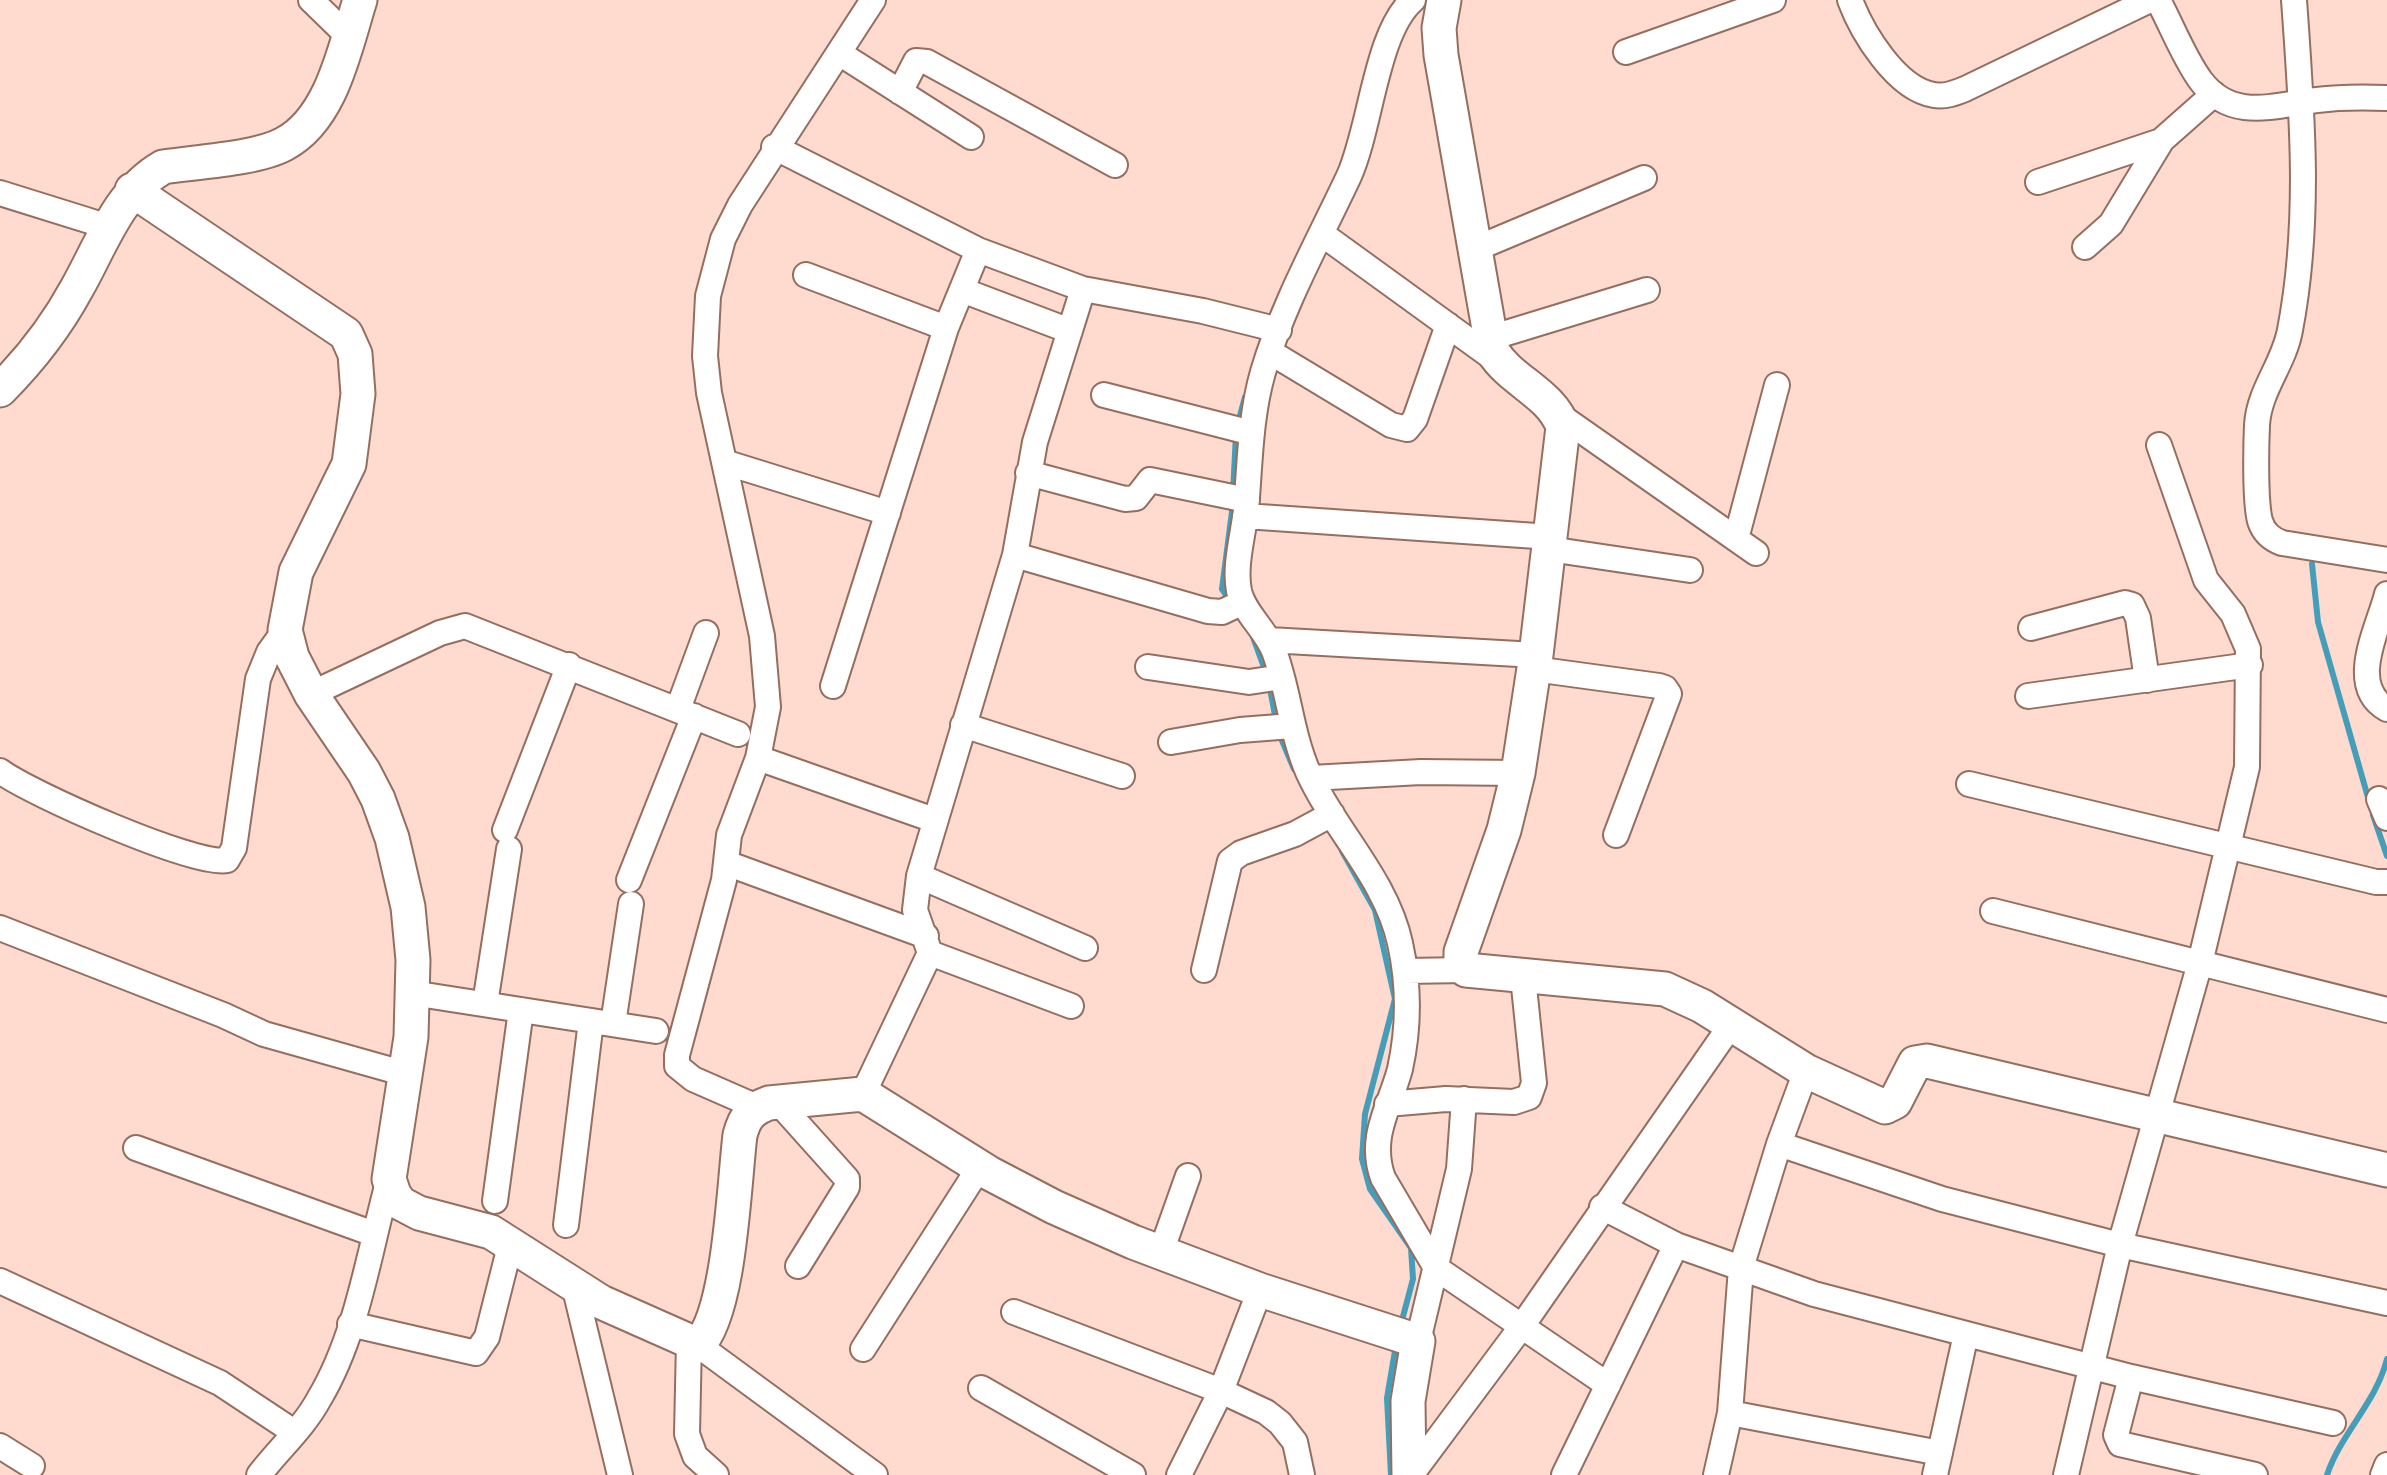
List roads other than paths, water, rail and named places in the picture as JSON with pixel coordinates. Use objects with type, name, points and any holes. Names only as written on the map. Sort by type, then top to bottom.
[{"type":"street","points":[[311,0],[348,36]]},
{"type":"street","points":[[0,390],[61,316],[132,190],[163,167],[259,152],[283,146],[296,137],[324,102],[360,0]]},
{"type":"street","points":[[797,1266],[847,1187],[847,1179],[768,1105],[693,1079],[677,1066],[677,1055],[721,893],[729,835],[758,758],[768,707],[762,636],[714,424],[705,356],[708,296],[723,239],[775,147],[873,0]]},
{"type":"street","points":[[1413,0],[1390,34],[1361,144],[1322,234],[1271,334],[1242,431],[1237,605],[1269,640],[1271,679],[1281,726],[1311,778],[1324,819],[1385,901],[1394,921],[1405,971],[1406,1032],[1399,1071],[1378,1129],[1378,1163],[1436,1268],[1608,1385]]},
{"type":"street","points":[[1444,0],[1439,28],[1441,55],[1495,351]]},
{"type":"street","points":[[1626,52],[1773,0]]},
{"type":"street","points":[[1850,0],[1862,29],[1879,53],[1922,91],[1935,95],[1965,89],[2150,0]]},
{"type":"street","points":[[2158,0],[2201,81],[2214,94],[2239,107],[2257,110],[2303,102],[2380,97]]},
{"type":"street","points":[[2294,0],[2303,102],[2305,195],[2293,310],[2286,346],[2260,404],[2257,426],[2260,520],[2271,539],[2314,549],[2387,560]]},
{"type":"street","points":[[839,53],[971,137]]},
{"type":"street","points":[[900,92],[916,61],[927,62],[1115,165]]},
{"type":"street","points":[[2085,247],[2111,224],[2162,140],[2214,94]]},
{"type":"street","points":[[2038,182],[2162,140]]},
{"type":"street","points":[[775,147],[978,250],[1083,289],[1271,334],[1391,425],[1407,429],[1415,419],[1448,325]]},
{"type":"street","points":[[1475,249],[1644,178]]},
{"type":"street","points":[[132,190],[346,334],[353,343],[358,394],[349,464],[340,488],[296,572],[285,630],[292,657],[311,694],[364,772],[383,812],[408,907],[413,960],[406,1074],[389,1178],[351,1324],[330,1380],[318,1403],[259,1475]]},
{"type":"street","points":[[0,193],[109,228]]},
{"type":"street","points":[[1322,234],[1448,325],[1495,351],[1559,415],[1746,546],[1777,385]]},
{"type":"street","points":[[833,686],[946,328],[978,250]]},
{"type":"street","points":[[806,275],[946,328]]},
{"type":"street","points":[[863,1094],[928,945],[915,910],[919,876],[1015,555],[1028,474],[1083,289]]},
{"type":"street","points":[[962,290],[1070,331]]},
{"type":"street","points":[[1495,351],[1647,290]]},
{"type":"street","points":[[1104,395],[1242,431]]},
{"type":"street","points":[[1466,970],[1461,963],[1461,953],[1504,830],[1518,774],[1563,438],[1559,415]]},
{"type":"street","points":[[2066,1475],[2120,1245],[2200,962],[2247,767],[2250,665],[2248,649],[2240,626],[2206,580],[2160,445]]},
{"type":"street","points":[[724,462],[888,513]]},
{"type":"street","points":[[1028,474],[1125,499],[1136,498],[1150,480],[1240,503],[1550,543],[1690,570]]},
{"type":"street","points":[[1015,555],[1208,611],[1237,605]]},
{"type":"street","points":[[2387,594],[2366,667],[2373,694],[2387,709]]},
{"type":"street","points":[[2031,628],[2125,603],[2132,605],[2138,618],[2147,680]]},
{"type":"street","points":[[311,694],[440,634],[466,626],[738,734]]},
{"type":"street","points":[[0,771],[42,795],[146,840],[213,861],[227,860],[234,848],[258,679],[269,652],[285,630]]},
{"type":"street","points":[[566,1225],[602,1023],[630,892],[686,713],[706,633]]},
{"type":"street","points":[[1269,640],[1535,662],[1665,688],[1669,694],[1616,835]]},
{"type":"street","points":[[485,1004],[507,839],[569,665]]},
{"type":"street","points":[[2028,696],[2250,665]]},
{"type":"street","points":[[1148,667],[1271,679]]},
{"type":"street","points":[[963,725],[1122,776]]},
{"type":"street","points":[[1171,742],[1281,726]]},
{"type":"street","points":[[758,758],[934,820]]},
{"type":"street","points":[[1311,778],[1421,772],[1518,774]]},
{"type":"street","points":[[1969,784],[2229,844],[2376,882],[2387,882]]},
{"type":"street","points":[[1204,970],[1230,861],[1241,853],[1324,819]]},
{"type":"street","points":[[726,863],[1071,1006]]},
{"type":"street","points":[[919,876],[1085,948]]},
{"type":"street","points":[[1993,911],[2387,1010]]},
{"type":"street","points":[[0,928],[264,1034],[406,1074]]},
{"type":"street","points":[[1405,971],[1466,970],[1665,989],[1682,995],[1806,1071],[1885,1107],[1895,1102],[1914,1063],[1927,1061],[2387,1170]]},
{"type":"street","points":[[1387,1104],[1464,1099],[1514,1102],[1522,1101],[1533,1091],[1523,976]]},
{"type":"street","points":[[412,993],[656,1031]]},
{"type":"street","points":[[495,1201],[521,1010]]},
{"type":"street","points":[[1410,1475],[1522,1326],[1602,1207],[1731,1025]]},
{"type":"street","points":[[1716,1475],[1730,1413],[1741,1268],[1779,1144],[1806,1071]]},
{"type":"street","points":[[693,1343],[707,1336],[721,1302],[740,1135],[747,1116],[768,1105],[863,1094],[979,1168],[1054,1207],[1260,1290],[1405,1338]]},
{"type":"street","points":[[1410,1475],[1405,1338],[1436,1268],[1461,1156],[1464,1099]]},
{"type":"street","points":[[1779,1144],[1942,1199],[2120,1245],[2387,1303]]},
{"type":"street","points":[[136,1148],[374,1234]]},
{"type":"street","points":[[863,1349],[979,1168]]},
{"type":"street","points":[[1161,1252],[1188,1176]]},
{"type":"street","points":[[389,1178],[400,1203],[419,1213],[481,1229],[511,1242],[601,1302],[693,1343],[875,1475]]},
{"type":"street","points":[[1602,1207],[1675,1245],[1814,1294],[2131,1377],[2333,1423]]},
{"type":"street","points":[[351,1324],[476,1353],[486,1338],[511,1242]]},
{"type":"street","points":[[1564,1475],[1675,1245]]},
{"type":"street","points":[[0,1282],[220,1383],[294,1432]]},
{"type":"street","points":[[574,1285],[620,1475]]},
{"type":"street","points":[[1179,1475],[1221,1391],[1260,1290]]},
{"type":"street","points":[[1014,1312],[1245,1400],[1280,1423],[1295,1442],[1302,1475]]},
{"type":"street","points":[[1730,1413],[1938,1464],[1966,1334]]},
{"type":"street","points":[[693,1343],[687,1434],[695,1456],[716,1475]]},
{"type":"street","points":[[2131,1377],[2117,1440],[2124,1447],[2170,1466],[2252,1475]]},
{"type":"street","points":[[981,1388],[1133,1475]]},
{"type":"street","points":[[0,1446],[32,1466]]},
{"type":"street","points":[[2383,1475],[2387,1465]]},
{"type":"waterway","points":[[1238,423],[1245,397]]},
{"type":"waterway","points":[[1233,493],[1236,434]]},
{"type":"waterway","points":[[1230,601],[1222,589],[1233,504]]},
{"type":"waterway","points":[[2312,564],[2318,622],[2369,801]]},
{"type":"waterway","points":[[1253,637],[1266,673]]},
{"type":"waterway","points":[[1269,683],[1276,721]]},
{"type":"waterway","points":[[1278,731],[1294,769]]},
{"type":"waterway","points":[[2373,815],[2387,856]]},
{"type":"waterway","points":[[1342,851],[1375,910],[1395,999],[1365,1114],[1362,1159],[1370,1189],[1411,1248],[1413,1279],[1401,1324]]},
{"type":"waterway","points":[[1391,1475],[1387,1398],[1396,1345]]},
{"type":"waterway","points":[[2327,1475],[2341,1445],[2375,1390],[2387,1359]]}]
